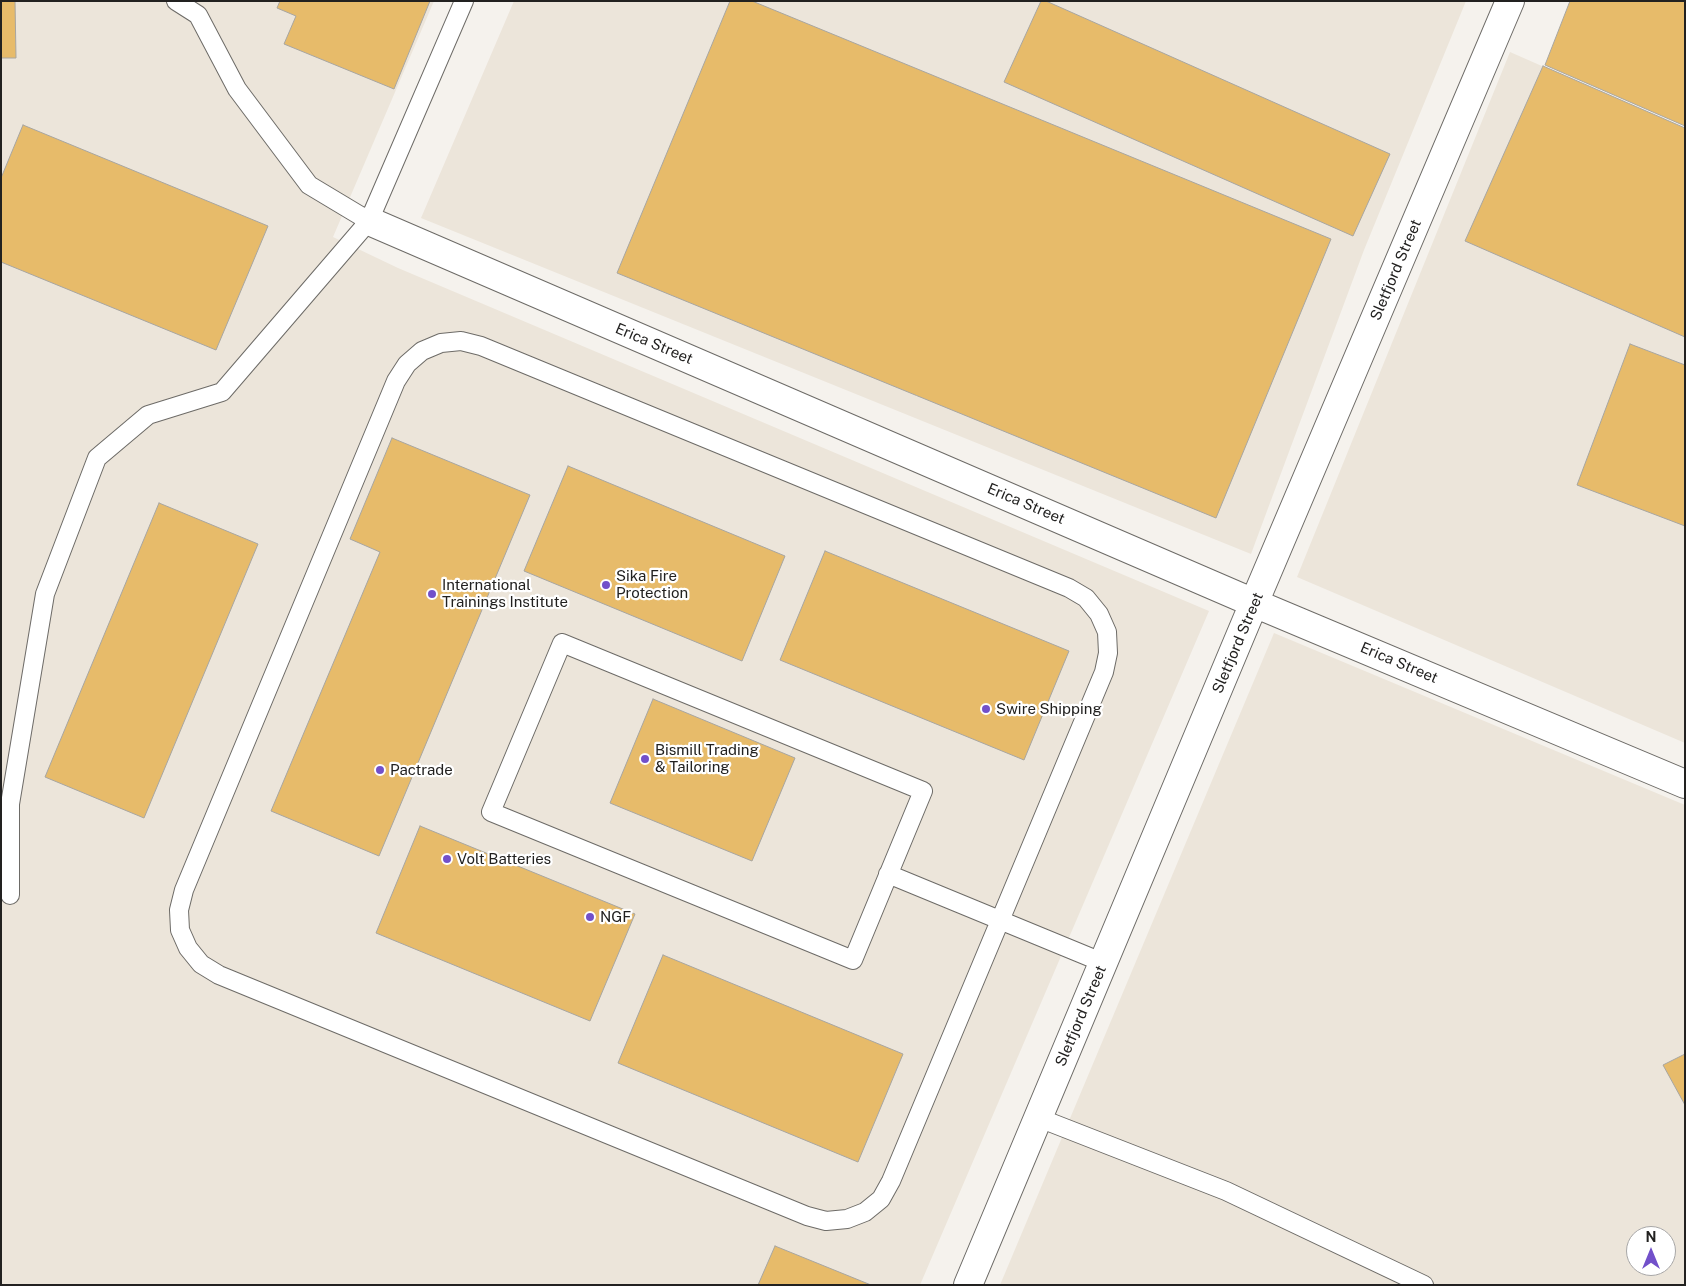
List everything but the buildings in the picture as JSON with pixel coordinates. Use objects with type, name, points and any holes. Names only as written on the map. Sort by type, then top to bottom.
[{"type":"street","name":"Sletfjord Street","points":[[968,1285],[1254,603],[1510,1]]},
{"type":"street","name":"Erica Street","points":[[369,221],[1254,603],[1685,784]]},
{"type":"lane","points":[[176,1],[198,15],[237,89],[310,186],[369,221]]},
{"type":"lane","points":[[10,895],[10,804],[45,594],[97,458],[148,415],[222,392],[369,221],[464,1]]},
{"type":"lane","points":[[461,342],[481,346],[1060,584],[1086,598],[1099,614],[1107,632],[1108,652],[1104,672],[1000,920],[891,1181],[881,1199],[865,1212],[847,1219],[826,1221],[807,1216],[219,975],[201,964],[188,948],[180,930],[179,910],[184,890],[396,381],[407,364],[422,351],[441,343],[461,342]]},
{"type":"lane","points":[[562,643],[923,791],[888,874],[852,960],[491,812],[562,643]]},
{"type":"lane","points":[[888,874],[1104,963]]},
{"type":"lane","points":[[1039,1118],[1226,1191],[1424,1285]]},
{"type":"shaded area","points":[[1,1],[434,1],[333,237],[398,268],[1209,611],[920,1285],[1,1285]]},
{"type":"shaded area","points":[[514,1],[1466,1],[1364,250],[1251,554],[421,218]]},
{"type":"shaded area","points":[[1510,52],[1685,129],[1685,743],[1297,577]]},
{"type":"shaded area","points":[[1274,633],[1685,805],[1685,1285],[1000,1285]]},
{"type":"place","name":"Sika Fire Protection","points":[[606,585]]},
{"type":"place","name":"International Trainings Institute","points":[[432,594]]},
{"type":"place","name":"Swire Shipping","points":[[986,709]]},
{"type":"place","name":"Bismill Trading & Tailoring","points":[[645,759]]},
{"type":"place","name":"Pactrade","points":[[380,770]]},
{"type":"place","name":"Volt Batteries","points":[[447,859]]},
{"type":"place","name":"NGF","points":[[590,917]]}]
